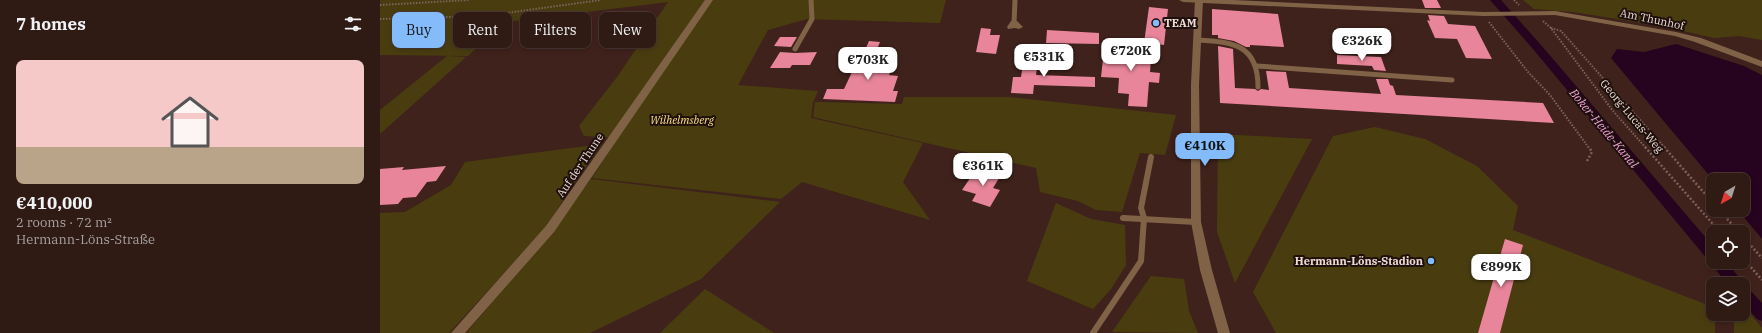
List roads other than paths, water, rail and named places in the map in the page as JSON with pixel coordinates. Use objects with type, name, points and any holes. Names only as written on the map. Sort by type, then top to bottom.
[{"type":"street","name":"Auf der Thune","points":[[457,333],[550,229],[709,0]]},
{"type":"street","name":"Am Thunhof","points":[[1184,0],[1371,4],[1485,14],[1525,12],[1576,16],[1659,30],[1698,40],[1762,64]]},
{"type":"street","points":[[1199,0],[1195,85],[1196,222],[1206,270],[1224,333]]},
{"type":"lane","points":[[795,49],[812,19],[811,0]]},
{"type":"lane","points":[[1015,0],[1015,26]]},
{"type":"lane","points":[[1198,40],[1229,44],[1250,55],[1256,66],[1258,87]]},
{"type":"lane","points":[[1256,66],[1452,80]]},
{"type":"lane","points":[[1093,333],[1141,262],[1144,218],[1141,208],[1151,156]]},
{"type":"lane","points":[[1123,218],[1196,222]]},
{"type":"waterway","name":"Boker-Heide-Kanal","points":[[1495,0],[1537,47],[1706,248]]},
{"type":"waterway","name":"Boker-Heide-Kanal","points":[[1724,269],[1730,277]]},
{"type":"waterway","name":"Boker-Heide-Kanal","points":[[1750,300],[1762,314]]},
{"type":"place","name":"TEAM","points":[[1156,23]]},
{"type":"place","name":"Hermann-Löns-Stadion","points":[[1431,261]]},
{"type":"park label","name":"Wilhelmsberg","points":[[682,120]]}]
